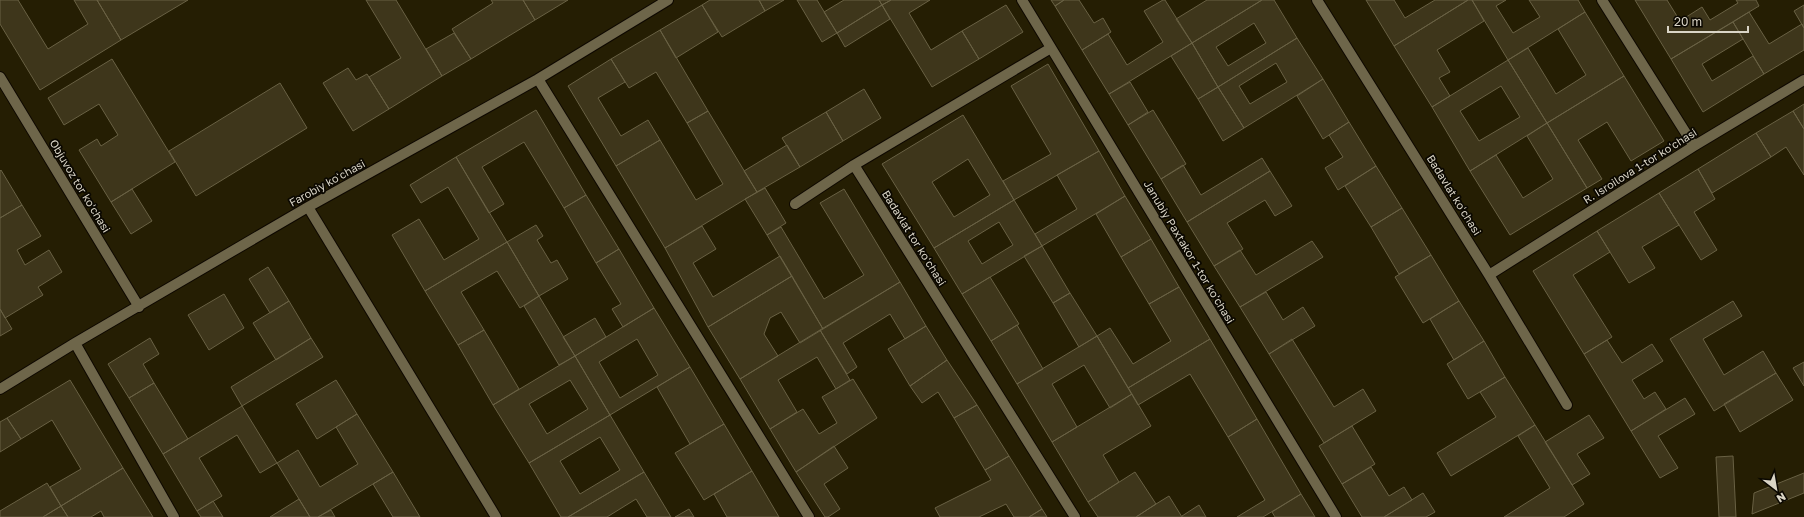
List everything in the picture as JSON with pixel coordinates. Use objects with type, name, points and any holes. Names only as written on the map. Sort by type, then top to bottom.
[{"type":"street","name":"Farobiy koʻchasi","points":[[0,389],[75,343],[308,207],[538,79],[668,0]]},
{"type":"street","name":"Janubiy Paxtakor 1-tor koʻchasi","points":[[1022,0],[1336,517]]},
{"type":"street","name":"Badavlat koʻchasi","points":[[1317,0],[1490,275],[1567,405]]},
{"type":"street","points":[[1602,0],[1694,146]]},
{"type":"street","points":[[795,204],[854,165],[1051,48]]},
{"type":"street","name":"Objuvoz tor koʻchasi","points":[[0,77],[139,307]]},
{"type":"street","points":[[538,79],[809,517]]},
{"type":"street","name":"R. Isroilova 1-tor koʻchasi","points":[[1490,275],[1694,146],[1804,80]]},
{"type":"street","name":"Badavlat tor koʻchasi","points":[[854,165],[1075,517]]},
{"type":"street","points":[[308,207],[496,517]]},
{"type":"street","points":[[75,343],[174,517]]},
{"type":"building","points":[[0,0],[18,0],[48,49],[88,24],[74,0],[97,0],[121,40],[40,90],[0,24]]},
{"type":"building","points":[[97,0],[188,0],[121,40]]},
{"type":"building","points":[[366,0],[396,0],[442,76],[389,109],[369,77],[401,58]]},
{"type":"building","points":[[491,0],[523,0],[535,20],[471,59],[452,29],[493,3]]},
{"type":"building","points":[[523,0],[568,0],[535,20]]},
{"type":"building","points":[[710,0],[759,0],[765,11],[722,37],[702,5]]},
{"type":"building","points":[[759,0],[784,0],[765,11]]},
{"type":"building","points":[[797,0],[817,0],[837,33],[822,42]]},
{"type":"building","points":[[844,0],[879,0],[882,5],[837,33],[824,12]]},
{"type":"building","points":[[879,0],[891,0],[882,5]]},
{"type":"building","points":[[891,0],[930,0],[909,13],[931,50],[962,31],[979,59],[932,87],[882,5]]},
{"type":"building","points":[[1051,0],[1064,0],[1055,6]]},
{"type":"building","points":[[1064,0],[1079,0],[1094,23],[1103,18],[1111,32],[1082,50],[1055,6]]},
{"type":"building","points":[[1165,0],[1192,43],[1109,94],[1082,50],[1108,34],[1127,65],[1163,42],[1144,11]]},
{"type":"building","points":[[1207,0],[1262,0],[1192,43],[1176,19]]},
{"type":"building","points":[[1262,0],[1274,0],[1297,38],[1218,87],[1192,43]],"holes":[[[1254,23],[1266,43],[1228,66],[1216,47]]]},
{"type":"building","points":[[1366,0],[1394,0],[1405,18],[1435,0],[1468,0],[1394,46]]},
{"type":"building","points":[[1468,0],[1472,0],[1484,21],[1437,50],[1450,72],[1439,78],[1450,96],[1432,107],[1394,46]]},
{"type":"building","points":[[1472,0],[1506,0],[1496,6],[1513,33],[1540,17],[1529,0],[1578,0],[1585,12],[1508,60]]},
{"type":"building","points":[[1635,0],[1667,0],[1680,21],[1702,7],[1710,20],[1738,3],[1736,0],[1756,0],[1759,6],[1671,59]]},
{"type":"building","points":[[702,5],[718,32],[676,58],[660,30]]},
{"type":"building","points":[[882,5],[890,19],[845,47],[837,33]]},
{"type":"building","points":[[1006,5],[1023,32],[979,59],[962,31]]},
{"type":"building","points":[[1804,5],[1804,28],[1794,11]]},
{"type":"building","points":[[1585,12],[1624,76],[1547,123],[1508,60],[1528,48],[1556,94],[1586,75],[1558,29]]},
{"type":"building","points":[[1749,12],[1769,44],[1802,24],[1804,28],[1804,50],[1764,74],[1733,22]]},
{"type":"building","points":[[1733,22],[1743,39],[1702,64],[1712,81],[1753,56],[1764,74],[1703,112],[1671,59]]},
{"type":"building","points":[[660,30],[708,111],[687,123],[656,72],[629,88],[611,59]]},
{"type":"building","points":[[454,33],[471,59],[442,76],[426,49]]},
{"type":"building","points":[[1297,38],[1323,79],[1244,128],[1218,87]],"holes":[[[1276,63],[1287,82],[1250,104],[1239,86]]]},
{"type":"building","points":[[1192,43],[1218,87],[1198,99],[1171,56]]},
{"type":"building","points":[[112,59],[175,162],[111,202],[79,150],[97,139],[101,146],[118,135],[99,104],[64,125],[48,98]]},
{"type":"building","points":[[611,59],[625,82],[598,98],[621,136],[648,120],[660,140],[616,166],[568,86]]},
{"type":"building","points":[[1508,60],[1547,123],[1470,171],[1432,107]],"holes":[[[1501,86],[1520,117],[1479,141],[1460,111]]]},
{"type":"building","points":[[1048,64],[1099,151],[1014,200],[1003,181],[1051,154],[1011,86]]},
{"type":"building","points":[[348,68],[356,80],[367,74],[389,109],[353,131],[323,83]]},
{"type":"building","points":[[1624,76],[1664,141],[1631,161],[1607,122],[1578,140],[1602,179],[1587,188],[1547,123]]},
{"type":"building","points":[[1323,79],[1349,122],[1323,139],[1297,96]]},
{"type":"building","points":[[1130,82],[1148,112],[1128,125],[1109,94]]},
{"type":"building","points":[[280,83],[307,128],[196,196],[169,151]]},
{"type":"building","points":[[1218,87],[1244,128],[1223,141],[1198,99]]},
{"type":"building","points":[[864,89],[881,118],[843,141],[826,112]]},
{"type":"building","points":[[1804,104],[1804,129],[1793,111]]},
{"type":"building","points":[[536,110],[586,195],[564,208],[524,142],[482,167],[504,204],[489,213],[456,157]]},
{"type":"building","points":[[1153,110],[1186,164],[1161,179],[1128,125]]},
{"type":"building","points":[[708,111],[757,192],[665,248],[616,166],[660,140],[696,200],[723,184],[687,123]]},
{"type":"building","points":[[1793,111],[1804,129],[1804,175],[1786,147],[1771,157],[1756,133]]},
{"type":"building","points":[[826,112],[843,141],[800,167],[782,138]]},
{"type":"building","points":[[963,115],[1014,200],[934,248],[882,164]],"holes":[[[968,159],[990,195],[954,217],[932,182]]]},
{"type":"building","points":[[1349,122],[1376,166],[1338,190],[1325,168],[1343,157],[1329,135]]},
{"type":"building","points":[[1547,123],[1587,188],[1510,235],[1470,171],[1496,155],[1523,198],[1553,179],[1527,136]]},
{"type":"building","points":[[1756,133],[1771,157],[1712,193],[1698,169]]},
{"type":"building","points":[[787,145],[800,167],[757,192],[744,171]]},
{"type":"building","points":[[1099,151],[1125,196],[1042,246],[1035,234],[1077,209],[1057,175]]},
{"type":"building","points":[[456,157],[507,242],[425,291],[392,235],[419,219],[444,260],[479,239],[448,187],[421,203],[410,185]]},
{"type":"building","points":[[1262,158],[1270,171],[1187,222],[1161,179],[1183,165],[1201,195]]},
{"type":"building","points":[[1376,166],[1402,208],[1371,227],[1345,186]]},
{"type":"building","points":[[1698,169],[1715,199],[1694,212],[1717,250],[1701,260],[1659,193]]},
{"type":"building","points":[[1,170],[22,205],[0,218],[0,171]]},
{"type":"building","points":[[1270,171],[1292,206],[1275,216],[1265,200],[1227,223],[1243,249],[1214,266],[1187,222]]},
{"type":"building","points":[[765,188],[786,223],[767,235],[745,199]]},
{"type":"building","points":[[132,189],[152,221],[131,234],[111,202]]},
{"type":"building","points":[[844,189],[900,282],[823,329],[767,235],[781,227],[824,299],[864,275],[820,203]]},
{"type":"building","points":[[1659,193],[1679,225],[1642,247],[1655,268],[1629,283],[1597,231]]},
{"type":"building","points":[[586,195],[619,249],[596,263],[564,208]]},
{"type":"building","points":[[1125,196],[1151,239],[1121,257],[1096,214]]},
{"type":"building","points":[[1014,200],[1042,246],[962,294],[934,248]],"holes":[[[999,222],[1013,245],[982,264],[968,241]]]},
{"type":"building","points":[[22,205],[41,236],[17,250],[25,265],[49,250],[62,272],[38,287],[43,295],[5,318],[0,309],[0,218]]},
{"type":"building","points":[[1402,208],[1431,255],[1399,274],[1371,227]]},
{"type":"building","points":[[536,225],[543,236],[537,240],[551,263],[557,260],[568,279],[539,296],[507,242]]},
{"type":"building","points":[[702,226],[716,249],[693,263],[713,297],[780,256],[792,276],[708,327],[665,248]]},
{"type":"building","points":[[1597,231],[1610,252],[1573,275],[1612,337],[1584,354],[1533,271]]},
{"type":"building","points":[[1151,239],[1179,287],[1149,304],[1121,257]]},
{"type":"building","points":[[1312,241],[1323,257],[1240,307],[1214,266],[1240,250],[1256,275]]},
{"type":"building","points":[[507,242],[539,296],[520,308],[497,271],[461,292],[484,330],[458,345],[425,291]]},
{"type":"building","points":[[1042,246],[1070,293],[1053,303],[1024,256]]},
{"type":"building","points":[[619,249],[654,308],[623,327],[612,309],[621,304],[596,263]]},
{"type":"building","points":[[1431,255],[1459,301],[1423,323],[1395,277]]},
{"type":"building","points":[[268,267],[289,301],[270,313],[249,279]]},
{"type":"building","points":[[792,276],[823,329],[800,343],[781,312],[770,318],[764,334],[778,356],[740,379],[708,327]]},
{"type":"building","points":[[990,277],[1019,324],[991,341],[962,294]]},
{"type":"building","points":[[900,282],[926,326],[905,339],[890,314],[843,343],[857,367],[847,374],[820,330]]},
{"type":"building","points":[[1179,287],[1210,339],[1128,388],[1097,336],[1110,328],[1133,364],[1171,341],[1149,304]]},
{"type":"building","points":[[1266,292],[1283,320],[1303,307],[1315,326],[1269,354],[1240,307]]},
{"type":"building","points":[[1070,293],[1097,336],[1079,347],[1053,303]]},
{"type":"building","points":[[224,294],[244,328],[209,350],[188,315]]},
{"type":"building","points":[[539,296],[575,356],[559,365],[524,306]]},
{"type":"building","points":[[289,301],[311,338],[276,360],[253,323]]},
{"type":"building","points":[[1459,301],[1484,341],[1454,360],[1430,319]]},
{"type":"building","points":[[1733,301],[1742,316],[1703,339],[1724,375],[1763,351],[1776,373],[1714,411],[1670,339]]},
{"type":"building","points":[[654,308],[690,367],[610,415],[575,356]],"holes":[[[637,339],[658,375],[620,398],[599,362]]]},
{"type":"building","points":[[0,309],[12,329],[0,336]]},
{"type":"building","points":[[595,318],[606,337],[575,356],[563,337]]},
{"type":"building","points":[[1017,325],[1043,369],[1017,384],[991,341]]},
{"type":"building","points":[[926,326],[947,360],[910,386],[888,349]]},
{"type":"building","points":[[484,330],[519,389],[493,405],[458,345]]},
{"type":"building","points":[[820,330],[850,380],[836,389],[817,357],[778,380],[797,412],[770,429],[740,379]]},
{"type":"building","points":[[1097,336],[1132,394],[1110,408],[1084,365],[1052,384],[1077,427],[1052,442],[1017,384]]},
{"type":"building","points":[[150,338],[159,354],[143,364],[154,383],[129,398],[108,364]]},
{"type":"building","points":[[311,338],[323,357],[242,406],[231,387]]},
{"type":"building","points":[[1210,339],[1257,419],[1228,437],[1190,374],[1138,405],[1128,388]]},
{"type":"building","points":[[1292,339],[1334,407],[1363,389],[1376,411],[1324,443],[1269,354]]},
{"type":"building","points":[[1607,340],[1622,363],[1652,344],[1663,361],[1632,380],[1644,399],[1655,392],[1666,409],[1631,431],[1584,354]]},
{"type":"building","points":[[1484,341],[1505,377],[1468,399],[1447,364]]},
{"type":"building","points":[[575,356],[610,415],[529,463],[493,405]],"holes":[[[570,380],[588,409],[547,434],[529,404]]]},
{"type":"building","points":[[947,360],[977,405],[954,418],[938,392],[922,403],[910,386]]},
{"type":"building","points":[[1804,362],[1804,386],[1793,368]]},
{"type":"building","points":[[690,367],[724,424],[690,444],[657,387]]},
{"type":"building","points":[[1776,373],[1793,400],[1740,432],[1724,404]]},
{"type":"building","points":[[1505,377],[1535,425],[1451,476],[1437,453],[1496,417],[1480,392]]},
{"type":"building","points":[[853,379],[877,418],[796,472],[770,429],[803,409],[819,434],[837,423],[822,397]]},
{"type":"building","points":[[70,380],[123,468],[61,506],[50,487],[81,469],[52,420],[21,439],[7,418]]},
{"type":"building","points":[[336,380],[357,414],[317,439],[296,404]]},
{"type":"building","points":[[154,383],[188,439],[163,454],[129,398]]},
{"type":"building","points":[[1132,394],[1151,426],[1103,455],[1119,482],[1088,502],[1052,442]]},
{"type":"building","points":[[1685,398],[1695,414],[1658,436],[1678,468],[1660,478],[1631,431]]},
{"type":"building","points":[[977,405],[1009,456],[985,470],[954,418]]},
{"type":"building","points":[[242,406],[277,463],[260,473],[237,435],[199,458],[222,496],[197,511],[163,454]]},
{"type":"building","points":[[357,414],[393,472],[318,517],[310,517],[277,463],[298,450],[320,487],[358,464],[336,427]]},
{"type":"building","points":[[610,415],[644,472],[568,517],[561,517],[529,463]],"holes":[[[600,437],[620,470],[580,494],[560,461]]]},
{"type":"building","points":[[1589,415],[1604,438],[1577,454],[1590,474],[1572,485],[1545,442]]},
{"type":"building","points":[[7,418],[21,439],[0,452],[0,422]]},
{"type":"building","points":[[1257,419],[1301,494],[1263,517],[1237,517],[1265,500],[1228,437]]},
{"type":"building","points":[[724,424],[752,471],[704,500],[675,453]]},
{"type":"building","points":[[1535,425],[1584,504],[1564,517],[1504,517],[1550,488],[1518,436]]},
{"type":"building","points":[[1352,426],[1375,464],[1342,484],[1319,446]]},
{"type":"building","points":[[834,446],[848,468],[824,484],[840,509],[828,517],[825,517],[796,472]]},
{"type":"building","points":[[1009,456],[1042,509],[1029,517],[1014,517],[1006,504],[979,517],[940,517],[935,508],[991,480],[985,470]]},
{"type":"building","points":[[1733,456],[1736,517],[1719,517],[1716,457]]},
{"type":"building","points":[[1371,467],[1389,496],[1404,487],[1412,500],[1384,517],[1362,517],[1342,484]]},
{"type":"building","points":[[123,468],[153,517],[104,517],[101,511],[91,517],[68,517],[61,506]]},
{"type":"building","points":[[752,471],[779,517],[727,517],[714,494]]},
{"type":"building","points":[[393,472],[420,517],[393,517],[373,484]]},
{"type":"building","points":[[644,472],[671,517],[647,517],[636,499],[607,517],[568,517]]},
{"type":"building","points":[[1135,472],[1156,504],[1136,517],[1098,517],[1088,502]]},
{"type":"building","points":[[1804,473],[1804,493],[1752,514],[1754,493]]},
{"type":"building","points":[[47,483],[61,506],[43,517],[0,517],[0,511]]},
{"type":"building","points":[[1423,493],[1435,512],[1426,517],[1384,517]]},
{"type":"building","points":[[1301,494],[1315,517],[1275,517],[1272,512]]},
{"type":"building","points":[[1169,496],[1182,517],[1136,517],[1156,504]]},
{"type":"building","points":[[299,499],[310,517],[270,517]]},
{"type":"building","points":[[213,501],[223,517],[201,517],[197,511]]},
{"type":"building","points":[[1199,505],[1206,517],[1182,517],[1182,516]]},
{"type":"building","points":[[61,506],[68,517],[43,517]]},
{"type":"building","points":[[689,509],[694,517],[675,517]]},
{"type":"building","points":[[1042,509],[1047,517],[1029,517]]},
{"type":"building","points":[[331,510],[335,517],[318,517]]}]
